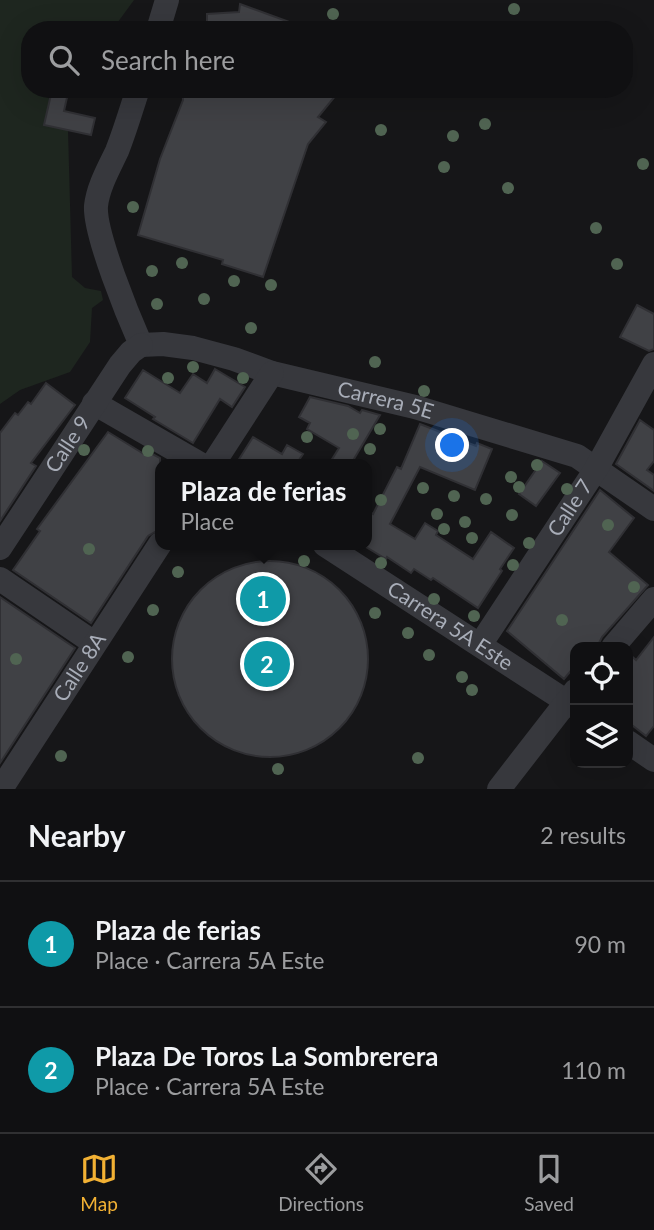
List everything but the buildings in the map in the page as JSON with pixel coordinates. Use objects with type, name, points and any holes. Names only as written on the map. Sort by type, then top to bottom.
[{"type":"street","points":[[161,21],[167,0]]},
{"type":"street","points":[[135,98],[96,205],[97,220],[105,247],[141,345]]},
{"type":"street","name":"Carrera 5E","points":[[141,345],[163,344],[193,348],[272,373],[415,407],[577,456],[654,509]]},
{"type":"street","name":"Calle 9","points":[[0,548],[120,365],[141,345]]},
{"type":"street","name":"Calle 7","points":[[480,645],[596,469],[654,365]]},
{"type":"street","points":[[216,459],[272,373]]},
{"type":"street","points":[[94,403],[191,459]]},
{"type":"street","name":"Calle 8A","points":[[1,789],[156,550]]},
{"type":"street","name":"Carrera 5A Este","points":[[333,550],[480,645],[570,698]]},
{"type":"street","points":[[0,579],[94,643]]},
{"type":"street","points":[[616,642],[654,599]]},
{"type":"street","points":[[499,789],[570,701]]},
{"type":"street","points":[[633,745],[654,760]]},
{"type":"shaded area","points":[[0,0],[134,0],[119,21],[21,21],[21,98],[50,98],[44,125],[68,130],[72,277],[85,288],[101,291],[103,300],[92,308],[90,342],[70,372],[20,390],[0,404]]},
{"type":"place","name":"Plaza de ferias","points":[[263,599]]},
{"type":"place","name":"Plaza De Toros La Sombrerera","points":[[267,664]]}]
